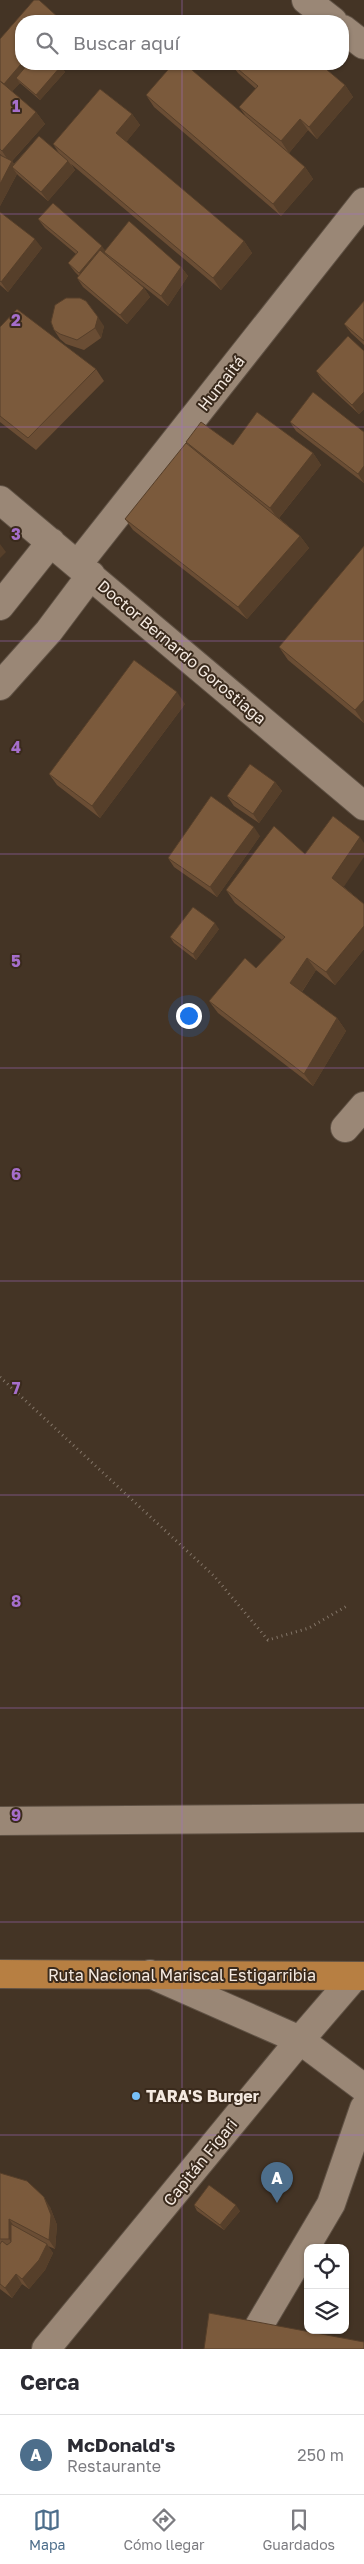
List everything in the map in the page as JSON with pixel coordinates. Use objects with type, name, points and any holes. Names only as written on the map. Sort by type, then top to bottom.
[{"type":"main road","name":"Ruta Nacional Mariscal Estigarribia","points":[[0,1974],[360,1976]]},
{"type":"street","points":[[306,0],[325,15]]},
{"type":"street","points":[[349,34],[364,45]]},
{"type":"street","name":"Humaitá","points":[[0,686],[48,631],[84,570],[364,202]]},
{"type":"street","name":"Doctor Bernardo Gorostiaga","points":[[0,500],[364,806]]},
{"type":"street","points":[[0,606],[52,542]]},
{"type":"street","points":[[345,1128],[364,1106]]},
{"type":"street","points":[[0,1821],[364,1818]]},
{"type":"street","points":[[150,1974],[300,2040],[364,2088]]},
{"type":"street","name":"Capitán Figari","points":[[46,2349],[300,2040],[360,1976]]},
{"type":"street","points":[[259,2326],[330,2204],[364,2108]]},
{"type":"path","points":[[0,1377],[214,1576],[268,1640],[308,1628],[347,1606]]},
{"type":"building","points":[[34,0],[39,0],[56,15],[21,15]]},
{"type":"building","points":[[15,22],[16,70],[4,84],[0,81],[0,39]]},
{"type":"building","points":[[23,70],[58,70],[36,95],[16,78]]},
{"type":"building","points":[[168,70],[192,70],[305,167],[273,204],[146,95]]},
{"type":"building","points":[[239,70],[327,70],[345,85],[309,127],[300,119],[281,141],[239,107],[258,86]]},
{"type":"building","points":[[0,81],[36,112],[2,151],[0,149]]},
{"type":"building","points":[[100,89],[132,114],[116,133],[244,241],[213,278],[53,144]]},
{"type":"building","points":[[39,136],[68,161],[41,192],[12,167]]},
{"type":"building","points":[[0,155],[12,161],[0,184]]},
{"type":"building","points":[[53,203],[102,246],[79,273],[68,263],[78,252],[38,219]]},
{"type":"building","points":[[0,212],[35,239],[1,282],[0,281]]},
{"type":"building","points":[[129,221],[181,267],[161,296],[104,252]]},
{"type":"building","points":[[100,250],[144,288],[120,315],[77,278]]},
{"type":"building","points":[[66,298],[80,298],[86,301],[98,317],[95,328],[77,340],[54,330],[51,322],[55,305]]},
{"type":"building","points":[[364,301],[364,341],[344,324]]},
{"type":"building","points":[[17,309],[96,369],[28,438],[0,416],[0,327]]},
{"type":"building","points":[[348,336],[364,351],[364,392],[352,405],[316,371]]},
{"type":"building","points":[[313,392],[364,432],[364,466],[358,474],[290,422]]},
{"type":"building","points":[[257,412],[313,453],[270,508],[186,442],[201,422],[233,445]]},
{"type":"building","points":[[186,443],[300,536],[238,607],[125,519]]},
{"type":"building","points":[[364,546],[364,700],[355,710],[279,647]]},
{"type":"building","points":[[134,660],[177,692],[92,806],[49,774]]},
{"type":"building","points":[[250,764],[275,782],[253,814],[227,796]]},
{"type":"building","points":[[211,796],[254,827],[210,887],[168,858]]},
{"type":"building","points":[[333,816],[360,837],[332,878],[364,904],[364,926],[326,972],[307,958],[290,983],[337,1018],[304,1074],[209,1001],[245,958],[256,968],[285,937],[226,890],[274,826],[305,854]]},
{"type":"building","points":[[193,907],[215,923],[193,954],[170,937]]},
{"type":"building","points":[[0,2173],[27,2181],[44,2197],[51,2215],[49,2240],[9,2219],[9,2239],[0,2239]]},
{"type":"building","points":[[209,2185],[236,2205],[220,2225],[194,2205]]},
{"type":"building","points":[[11,2224],[47,2244],[39,2260],[22,2279],[16,2274],[5,2288],[0,2284],[0,2244],[2,2241],[7,2245],[11,2242]]},
{"type":"building","points":[[209,2313],[304,2331],[304,2334],[321,2334],[364,2342],[364,2349],[204,2349]]},
{"type":"place","name":"TARA'S Burger","points":[[136,2096]]},
{"type":"place","name":"McDonald's","points":[[277,2203]]}]
